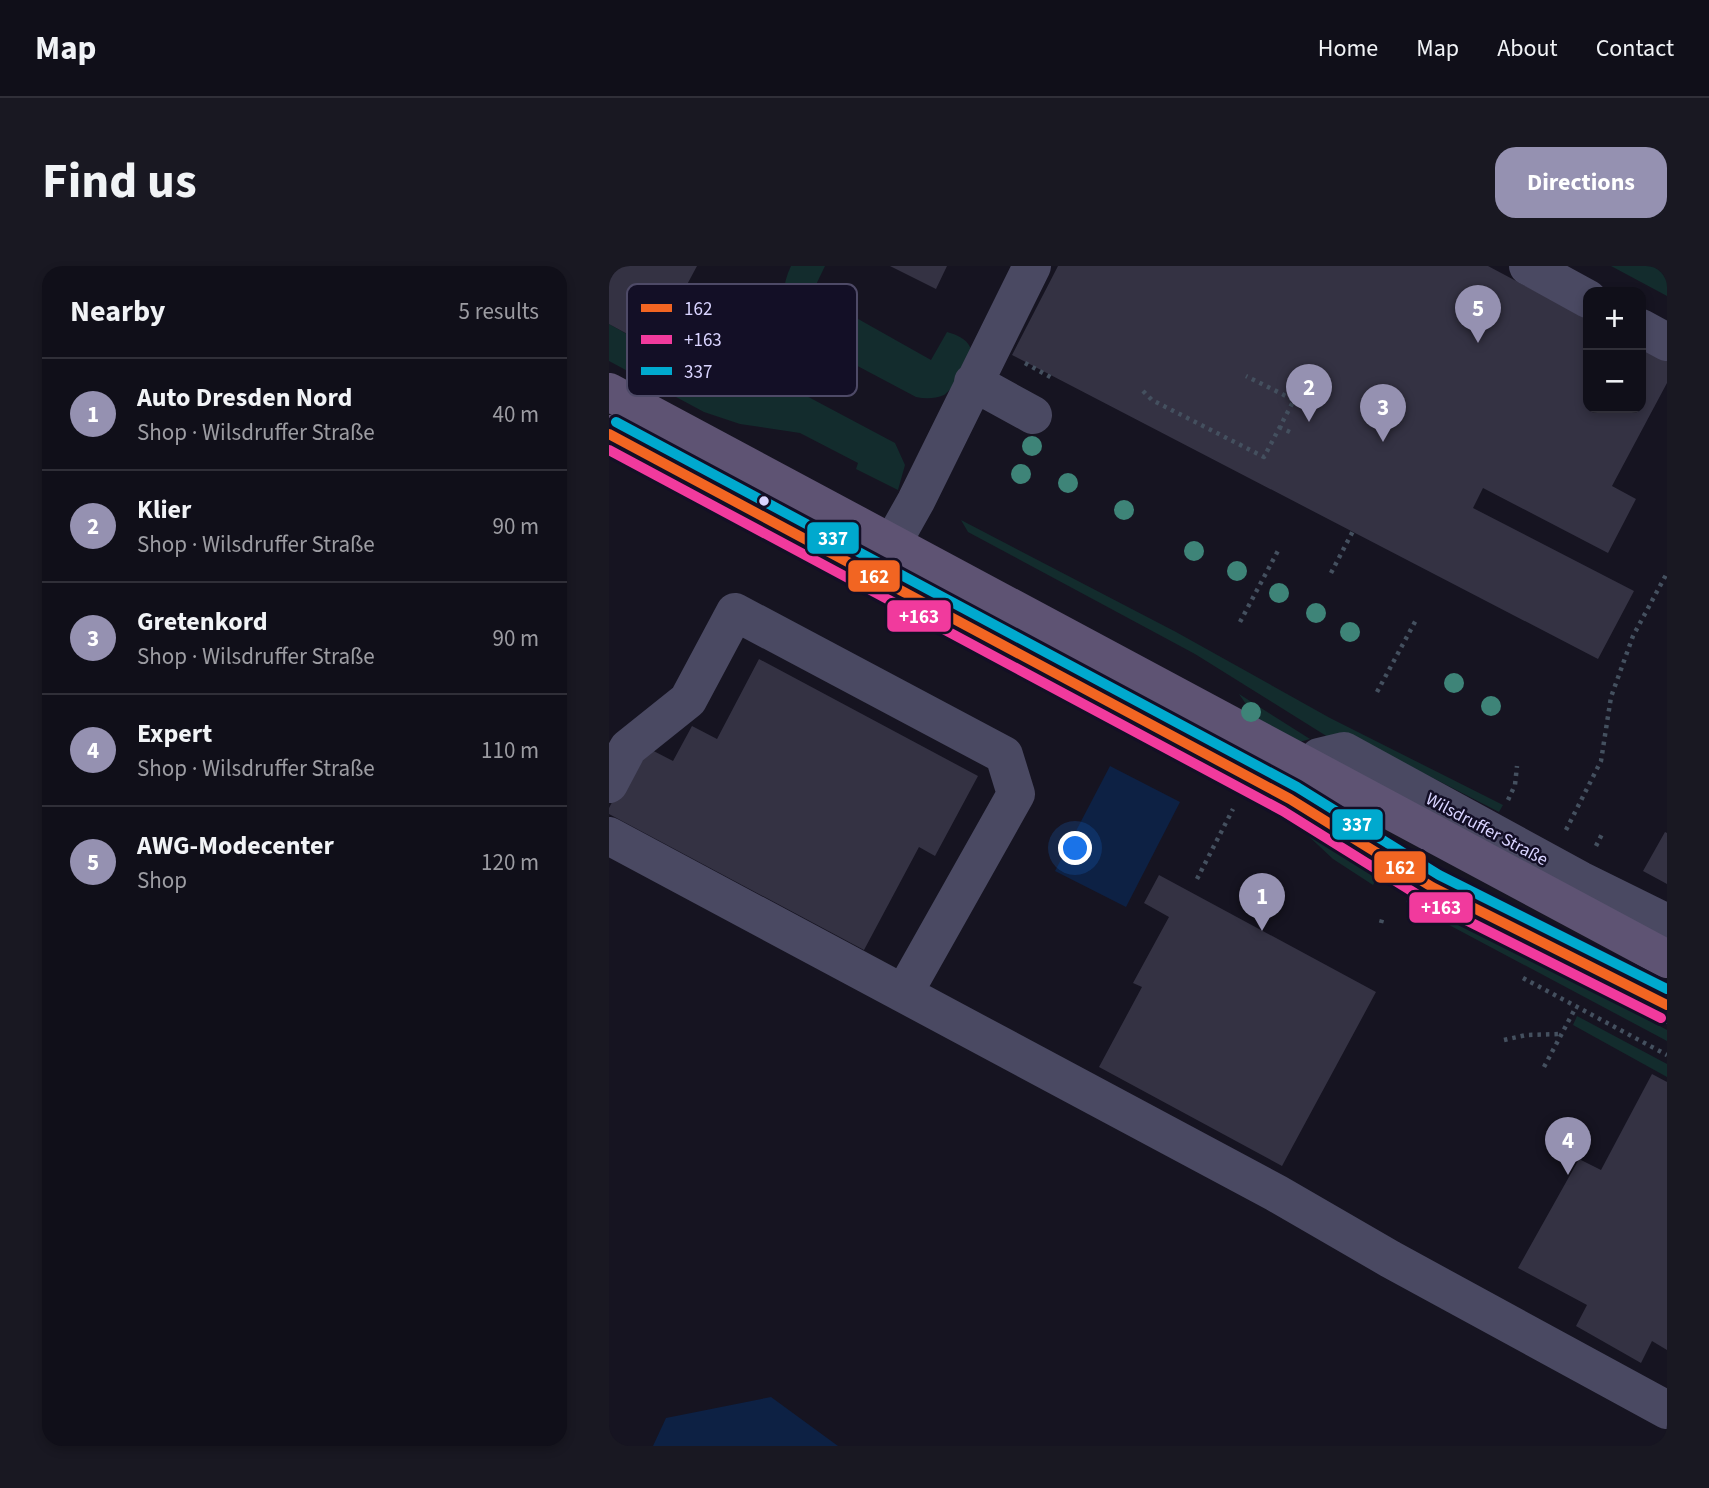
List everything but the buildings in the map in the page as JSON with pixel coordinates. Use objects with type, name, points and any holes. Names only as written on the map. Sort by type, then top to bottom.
[{"type":"main road","name":"Wilsdruffer Straße","points":[[609,392],[893,542],[1299,783],[1432,887],[1667,1005]]},
{"type":"main road","name":"Wilsdruffer Straße","points":[[609,434],[874,576],[1667,959]]},
{"type":"street","points":[[874,576],[916,501],[1032,266]]},
{"type":"street","points":[[1528,266],[1583,296]]},
{"type":"street","points":[[1646,331],[1667,342]]},
{"type":"street","points":[[973,382],[1033,415]]},
{"type":"street","points":[[609,784],[628,748],[688,700],[735,612],[1004,755],[1016,794],[905,993]]},
{"type":"street","name":"Wilsdruffer Straße","points":[[1299,783],[1319,757],[1344,751],[1667,923]]},
{"type":"street","points":[[609,836],[1276,1193],[1390,1259],[1667,1410]]},
{"type":"path","points":[[1143,391],[1151,400],[1264,457],[1294,400],[1246,376]]},
{"type":"path","points":[[1279,427],[1290,432]]},
{"type":"path","points":[[1331,572],[1354,529]]},
{"type":"path","points":[[1240,622],[1280,547]]},
{"type":"path","points":[[1550,863],[1601,761],[1611,697],[1633,636],[1667,573]]},
{"type":"path","points":[[1377,692],[1416,620]]},
{"type":"path","points":[[1197,879],[1235,805]]},
{"type":"path","points":[[1381,923],[1383,916]]},
{"type":"path","points":[[1544,1067],[1576,1007]]},
{"type":"path","points":[[1504,1040],[1526,1035],[1561,1034]]},
{"type":"green space","points":[[791,266],[825,266],[816,284],[785,284]]},
{"type":"green space","points":[[1611,266],[1667,266],[1667,296]]},
{"type":"green space","points":[[857,318],[931,360],[947,332],[964,339],[968,344],[969,358],[948,392],[937,397],[916,397],[857,366]]},
{"type":"green space","points":[[609,324],[627,334],[627,371],[609,361]]},
{"type":"green space","points":[[674,396],[807,396],[895,443],[905,465],[898,490],[856,469],[858,463],[800,433],[740,424],[704,412]]},
{"type":"green space","points":[[961,520],[1176,632],[1330,718],[1503,805],[1499,812],[1365,743],[1328,737],[1195,654],[968,532]]},
{"type":"green space","points":[[1239,694],[1310,739],[1296,743],[1259,723]]},
{"type":"green space","points":[[1235,788],[1380,873],[1373,885],[1333,859],[1302,830]]},
{"type":"green space","points":[[1410,892],[1667,1030],[1667,1041],[1406,902]]},
{"type":"green space","points":[[1577,1016],[1667,1064],[1667,1077],[1573,1025]]},
{"type":"water","points":[[1110,766],[1180,802],[1126,907],[1055,871]]},
{"type":"water","points":[[771,1397],[838,1446],[653,1446],[666,1418]]},
{"type":"transit line","name":"337","points":[[616,422],[1297,787],[1439,875],[1667,989]]},
{"type":"transit line","name":"162","points":[[609,434],[1290,799],[1432,887],[1667,1005]]},
{"type":"transit line","name":"+163","points":[[609,450],[1283,811],[1426,900],[1661,1018]]},
{"type":"place","name":"AWG-Modecenter","points":[[1478,343]]},
{"type":"place","name":"Klier","points":[[1309,422]]},
{"type":"place","name":"Gretenkord","points":[[1383,442]]},
{"type":"place","name":"Auto Dresden Nord","points":[[1262,931]]},
{"type":"place","name":"Expert","points":[[1568,1175]]}]
